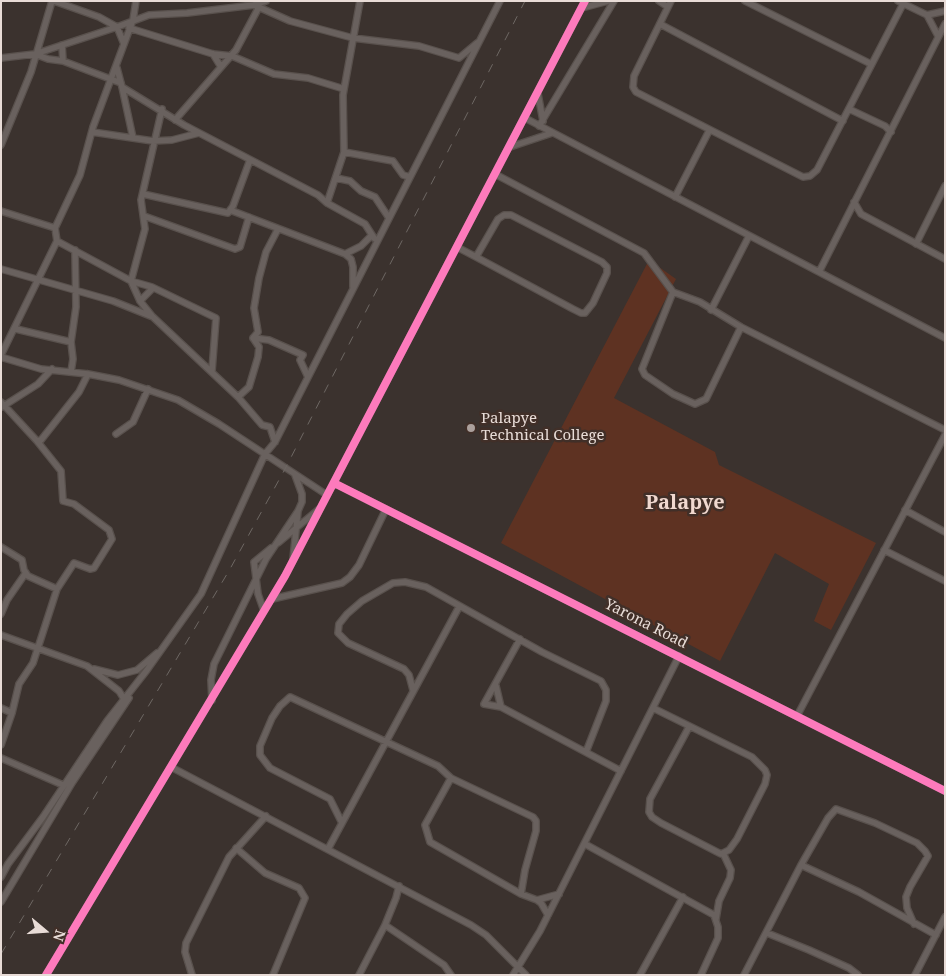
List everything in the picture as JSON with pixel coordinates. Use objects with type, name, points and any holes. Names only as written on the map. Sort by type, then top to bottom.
[{"type":"street","points":[[1,145],[20,102],[34,60],[34,54],[53,1],[100,17],[117,27],[124,46]]},
{"type":"street","points":[[136,1],[133,20],[92,132],[80,175],[55,228],[57,241],[36,281],[16,329],[1,356],[40,369],[88,374],[148,389],[196,408],[327,495]]},
{"type":"street","points":[[175,120],[220,67],[232,56],[256,6],[266,1]]},
{"type":"street","points":[[326,203],[344,152],[344,89],[360,1]]},
{"type":"street","points":[[1,877],[4,863],[43,817],[106,721],[133,689],[201,594],[265,454],[275,442],[500,1]]},
{"type":"street","points":[[46,975],[292,564],[585,1]]},
{"type":"street","points":[[582,8],[608,1]]},
{"type":"street","points":[[539,126],[614,1]]},
{"type":"street","points":[[659,1],[670,4],[634,76],[633,87],[642,97],[803,178],[810,176],[817,170],[849,109],[900,3],[927,15],[945,11]]},
{"type":"street","points":[[745,1],[871,64]]},
{"type":"street","points":[[1,49],[3,58],[34,54],[149,15],[239,4],[256,6],[290,21],[353,38],[419,46],[459,58],[481,40]]},
{"type":"street","points":[[927,15],[938,36]]},
{"type":"street","points":[[660,24],[843,121]]},
{"type":"street","points":[[819,272],[945,24]]},
{"type":"street","points":[[129,28],[213,54],[232,56],[274,74],[308,78],[344,89]]},
{"type":"street","points":[[62,45],[63,61]]},
{"type":"street","points":[[34,54],[48,59],[63,61],[97,73],[121,85],[162,109],[175,120],[325,199],[326,203],[365,224],[372,236],[378,240]]},
{"type":"street","points":[[213,54],[220,67]]},
{"type":"street","points":[[117,68],[133,138]]},
{"type":"street","points":[[538,94],[543,120],[550,131]]},
{"type":"street","points":[[162,109],[153,141],[141,200],[145,230],[131,282],[140,301],[153,317],[212,371],[262,425],[270,427],[275,442]]},
{"type":"street","points":[[849,109],[884,126],[891,132]]},
{"type":"street","points":[[525,118],[945,338]]},
{"type":"street","points":[[510,147],[550,131]]},
{"type":"street","points":[[675,196],[708,131]]},
{"type":"street","points":[[92,132],[153,141],[172,140],[199,133]]},
{"type":"street","points":[[344,152],[393,161],[403,175],[410,177]]},
{"type":"street","points":[[143,194],[224,213],[230,210],[250,160]]},
{"type":"street","points":[[495,174],[644,253],[673,292],[687,296],[741,327],[945,430]]},
{"type":"street","points":[[336,178],[350,181],[362,191],[375,197],[389,218]]},
{"type":"street","points":[[916,244],[945,186]]},
{"type":"street","points":[[854,202],[861,214],[945,259]]},
{"type":"street","points":[[230,210],[345,254],[351,259],[353,267],[353,288]]},
{"type":"street","points":[[1,211],[55,228]]},
{"type":"street","points":[[847,216],[861,214]]},
{"type":"street","points":[[458,247],[476,257],[581,313],[585,313],[593,303],[607,273],[607,267],[602,262],[512,215],[504,215],[498,219],[476,257]]},
{"type":"street","points":[[144,216],[235,249],[240,247],[249,218]]},
{"type":"street","points":[[253,338],[258,332],[254,308],[259,278],[266,252],[278,229]]},
{"type":"street","points":[[345,254],[354,250],[372,236]]},
{"type":"street","points":[[711,310],[749,236]]},
{"type":"street","points":[[57,241],[131,282],[153,288],[216,318],[212,371]]},
{"type":"street","points":[[70,372],[73,359],[71,342],[76,292],[75,250]]},
{"type":"street","points":[[1,270],[113,301],[153,317]]},
{"type":"street","points":[[140,301],[153,288]]},
{"type":"street","points":[[673,292],[642,369],[645,375],[673,394],[696,404],[706,399],[741,327]]},
{"type":"street","points":[[16,329],[71,342]]},
{"type":"street","points":[[253,338],[269,340],[303,355],[300,360],[308,377]]},
{"type":"street","points":[[238,397],[248,387],[258,357],[259,348],[253,338]]},
{"type":"street","points":[[1,744],[12,714],[19,684],[33,663],[57,589],[74,563],[90,569],[94,568],[112,539],[109,530],[74,504],[64,501],[60,471],[37,440],[2,405],[38,384],[52,369]]},
{"type":"street","points":[[37,440],[44,437],[79,392],[88,374]]},
{"type":"street","points":[[116,434],[133,422],[148,389]]},
{"type":"street","points":[[798,716],[945,435]]},
{"type":"street","points":[[292,564],[298,527],[298,511],[302,494],[295,475]]},
{"type":"street","name":"Yarona Road","points":[[334,483],[945,791]]},
{"type":"street","points":[[264,611],[258,594],[254,562],[320,509]]},
{"type":"street","points":[[272,599],[342,583],[350,577],[359,565],[386,509]]},
{"type":"street","points":[[906,510],[945,532]]},
{"type":"street","points":[[212,700],[211,680],[214,664],[275,545],[298,511]]},
{"type":"street","points":[[1,547],[22,560],[25,574]]},
{"type":"street","points":[[884,550],[945,581]]},
{"type":"street","points":[[25,574],[57,589]]},
{"type":"street","points":[[1,614],[14,588],[25,574]]},
{"type":"street","points":[[413,690],[409,675],[404,669],[346,641],[338,633],[339,624],[362,601],[396,582],[426,587],[459,607],[601,681],[606,690],[604,710],[586,752]]},
{"type":"street","points":[[328,849],[341,821],[387,741],[459,607]]},
{"type":"street","points":[[1,635],[87,666],[118,675],[137,670],[162,649]]},
{"type":"street","points":[[520,639],[509,657],[496,686],[484,704],[501,708],[622,771]]},
{"type":"street","points":[[513,975],[559,894],[679,656]]},
{"type":"street","points":[[87,666],[119,691],[124,699]]},
{"type":"street","points":[[496,686],[501,708]]},
{"type":"street","points":[[1,902],[72,783],[113,725],[133,689]]},
{"type":"street","points":[[341,821],[334,805],[324,794],[266,766],[260,749],[272,718],[286,700],[292,697],[444,769],[451,778],[533,817],[536,821],[536,832],[520,894]]},
{"type":"street","points":[[1,708],[12,714]]},
{"type":"street","points":[[653,708],[752,757],[763,767],[767,775],[765,784],[737,839],[729,850],[723,853],[718,854],[696,843],[652,817],[649,812],[650,799],[689,726]]},
{"type":"street","points":[[1,758],[63,785]]},
{"type":"street","points":[[171,767],[399,886],[486,934],[526,975]]},
{"type":"street","points":[[451,778],[424,826],[427,837],[437,847],[520,894],[542,903],[548,915]]},
{"type":"street","points":[[744,975],[801,866],[828,818],[836,809],[875,823],[916,844],[928,856],[906,897],[907,908],[914,924]]},
{"type":"street","points":[[192,975],[185,952],[186,943],[229,856],[266,816]]},
{"type":"street","points":[[585,844],[683,897],[716,919]]},
{"type":"street","points":[[236,848],[265,873],[299,888],[305,898],[273,975]]},
{"type":"street","points":[[701,975],[718,938],[716,919],[718,901],[730,878],[731,870],[723,853]]},
{"type":"street","points":[[801,866],[859,892],[914,924],[936,934]]},
{"type":"street","points":[[359,975],[385,925],[399,886]]},
{"type":"street","points":[[537,900],[559,894]]},
{"type":"street","points":[[640,975],[683,897]]},
{"type":"street","points":[[915,975],[945,916]]},
{"type":"street","points":[[385,925],[444,965],[451,975]]},
{"type":"street","points":[[767,933],[849,968],[858,975]]},
{"type":"shaded area","points":[[649,260],[676,279],[614,398],[715,452],[719,465],[876,543],[831,630],[814,621],[829,584],[775,553],[720,661],[501,543]]},
{"type":"railway","points":[[1,954],[230,569],[285,469],[525,1]]},
{"type":"cycle path","points":[[46,975],[285,576],[585,1]]},
{"type":"cycle path","points":[[334,483],[945,791]]},
{"type":"place","name":"Palapye Technical College","points":[[471,428]]},
{"type":"district","name":"Palapye","points":[[685,503]]}]
